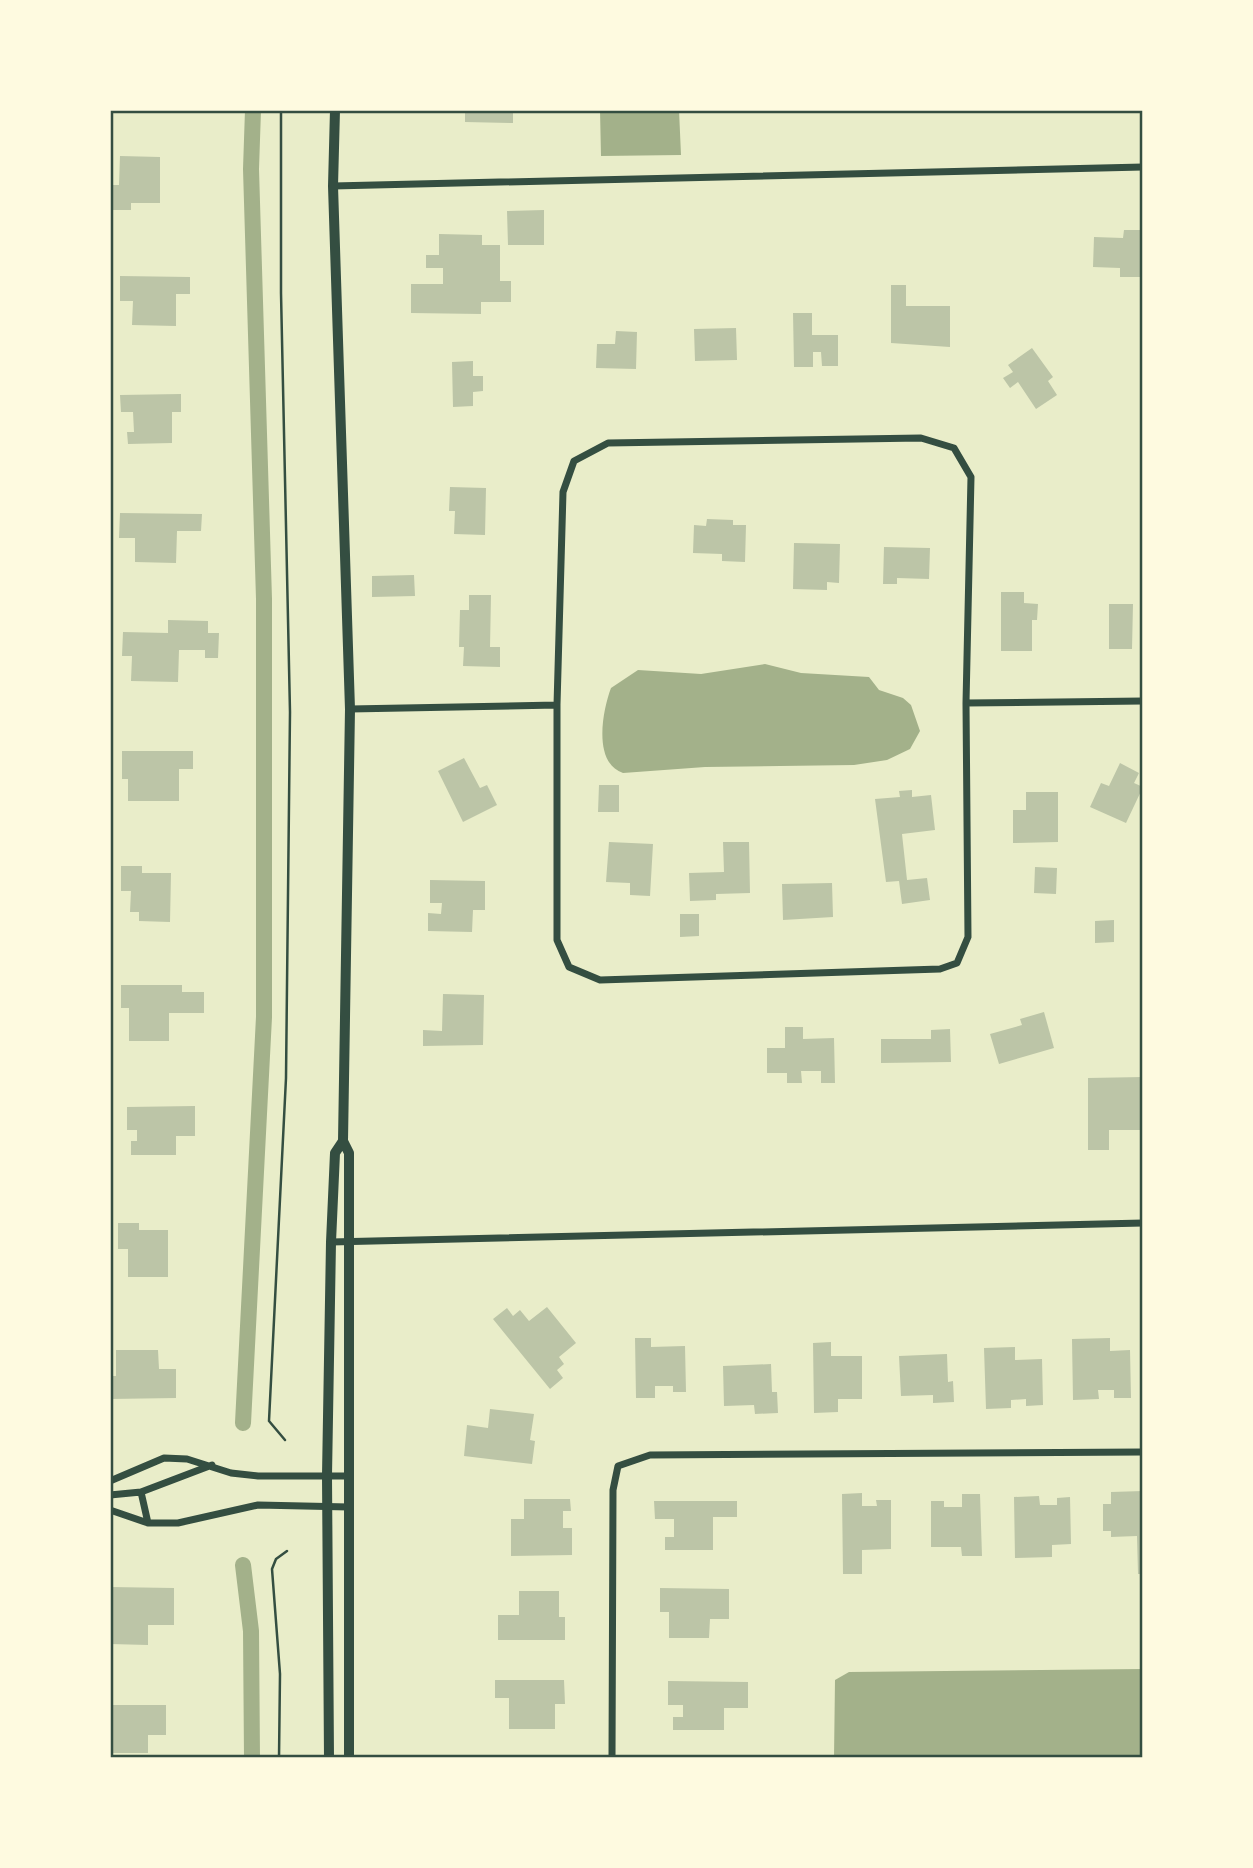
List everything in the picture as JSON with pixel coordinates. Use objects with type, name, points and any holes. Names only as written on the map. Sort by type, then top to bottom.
[{"type":"street","points":[[335,110],[333,186],[350,709],[344,1141],[349,1153],[350,1242],[349,1758]]},
{"type":"street","points":[[333,186],[1143,167]]},
{"type":"street","points":[[921,438],[954,448],[971,477],[966,703],[968,937],[957,963],[940,969],[600,980],[569,967],[557,940],[557,705],[564,492],[574,461],[608,443],[921,438]]},
{"type":"street","points":[[966,703],[1143,701]]},
{"type":"street","points":[[350,709],[557,705]]},
{"type":"street","points":[[329,1758],[327,1476],[331,1242],[335,1153],[344,1141]]},
{"type":"street","points":[[331,1242],[1143,1223]]},
{"type":"street","points":[[612,1758],[612,1490],[618,1466],[650,1455],[1143,1452]]},
{"type":"street","points":[[110,1481],[164,1458],[213,1465],[231,1473],[258,1476],[351,1476]]},
{"type":"street","points":[[110,1495],[141,1492],[213,1465]]},
{"type":"street","points":[[141,1492],[148,1524]]},
{"type":"street","points":[[110,1510],[148,1524],[178,1524],[258,1505],[349,1507]]},
{"type":"path","points":[[281,110],[281,293],[290,712],[286,1078],[269,1421],[285,1440]]},
{"type":"path","points":[[279,1758],[279,1674],[272,1569],[276,1559],[287,1551]]},
{"type":"shaded area","points":[[600,110],[679,110],[681,155],[601,156]]},
{"type":"shaded area","points":[[765,664],[801,673],[869,677],[879,690],[903,698],[911,705],[920,731],[910,749],[887,760],[854,765],[705,767],[623,773],[607,759],[602,736],[611,688],[638,670],[701,674]]},
{"type":"shaded area","points":[[1143,1669],[1143,1758],[834,1758],[835,1680],[849,1672]]},
{"type":"building","points":[[465,110],[513,110],[513,123],[465,122]]},
{"type":"building","points":[[120,156],[160,157],[160,203],[131,203],[131,210],[110,210],[110,185],[119,185]]},
{"type":"building","points":[[544,210],[544,245],[508,245],[507,211]]},
{"type":"building","points":[[1124,230],[1141,230],[1140,277],[1120,277],[1120,268],[1093,267],[1094,237],[1123,238]]},
{"type":"building","points":[[439,234],[482,235],[482,245],[500,245],[500,281],[511,281],[511,302],[481,302],[481,314],[411,313],[411,284],[443,284],[443,268],[426,268],[426,255],[439,255]]},
{"type":"building","points":[[120,276],[190,277],[190,294],[176,294],[176,326],[132,325],[133,301],[120,301]]},
{"type":"building","points":[[891,285],[906,285],[906,306],[950,306],[950,347],[891,343]]},
{"type":"building","points":[[793,313],[812,313],[812,335],[838,335],[838,366],[822,366],[821,352],[813,352],[813,367],[794,367]]},
{"type":"building","points":[[736,328],[737,360],[695,361],[694,329]]},
{"type":"building","points":[[616,331],[637,332],[636,369],[596,368],[597,344],[615,344]]},
{"type":"building","points":[[1032,348],[1053,377],[1048,381],[1057,395],[1036,409],[1018,382],[1010,388],[1003,378],[1013,372],[1008,365]]},
{"type":"building","points":[[473,361],[473,376],[483,376],[483,391],[473,392],[473,406],[453,407],[452,362]]},
{"type":"building","points":[[181,394],[181,412],[172,412],[172,443],[128,444],[127,432],[134,432],[133,412],[121,412],[120,395]]},
{"type":"building","points":[[450,487],[486,488],[485,535],[454,534],[455,511],[449,511]]},
{"type":"building","points":[[120,513],[202,514],[201,531],[177,531],[176,563],[135,562],[135,538],[119,538]]},
{"type":"building","points":[[707,519],[733,520],[733,525],[746,525],[745,562],[722,561],[722,554],[693,553],[694,525],[706,526]]},
{"type":"building","points":[[794,543],[840,544],[839,583],[827,582],[827,590],[793,589]]},
{"type":"building","points":[[884,547],[930,548],[929,579],[897,578],[897,584],[883,584]]},
{"type":"building","points":[[414,575],[415,596],[372,597],[372,576]]},
{"type":"building","points":[[1001,592],[1024,592],[1024,603],[1038,604],[1037,620],[1032,620],[1032,651],[1001,651]]},
{"type":"building","points":[[469,595],[491,595],[490,647],[500,647],[500,667],[463,666],[464,647],[459,647],[460,610],[469,610]]},
{"type":"building","points":[[1109,604],[1133,604],[1132,649],[1109,649]]},
{"type":"building","points":[[168,620],[208,621],[208,633],[219,633],[218,658],[205,658],[205,650],[179,650],[178,682],[131,681],[132,656],[122,656],[123,632],[168,633]]},
{"type":"building","points":[[122,751],[193,751],[193,769],[179,769],[179,801],[128,801],[128,779],[122,779]]},
{"type":"building","points":[[464,758],[480,788],[487,785],[497,805],[463,822],[438,771]]},
{"type":"building","points":[[1120,763],[1139,773],[1134,783],[1143,787],[1126,823],[1090,807],[1101,783],[1109,786]]},
{"type":"building","points":[[599,785],[619,785],[619,812],[598,812]]},
{"type":"building","points":[[912,790],[912,797],[931,795],[935,830],[902,834],[907,880],[927,878],[930,900],[902,904],[899,881],[886,882],[875,799],[900,797],[899,791]]},
{"type":"building","points":[[1026,792],[1058,792],[1058,842],[1013,843],[1013,810],[1026,810]]},
{"type":"building","points":[[609,842],[653,844],[650,896],[630,895],[630,883],[606,882]]},
{"type":"building","points":[[723,842],[749,842],[750,893],[716,894],[716,900],[690,901],[689,873],[724,872]]},
{"type":"building","points":[[121,866],[142,866],[142,873],[171,873],[170,922],[139,921],[139,912],[130,912],[131,891],[121,891]]},
{"type":"building","points":[[1035,867],[1057,868],[1056,894],[1034,893]]},
{"type":"building","points":[[430,880],[485,881],[485,910],[473,910],[472,932],[428,931],[428,913],[441,914],[442,903],[430,903]]},
{"type":"building","points":[[832,883],[833,917],[783,920],[782,884]]},
{"type":"building","points":[[680,914],[699,914],[699,936],[680,937]]},
{"type":"building","points":[[1114,920],[1114,942],[1095,943],[1095,921]]},
{"type":"building","points":[[121,985],[182,985],[182,992],[204,992],[204,1013],[169,1013],[169,1041],[129,1041],[129,1008],[121,1008]]},
{"type":"building","points":[[443,994],[484,995],[483,1045],[423,1046],[423,1030],[442,1031]]},
{"type":"building","points":[[1044,1012],[1054,1048],[999,1064],[990,1034],[1022,1025],[1020,1019]]},
{"type":"building","points":[[785,1027],[803,1027],[803,1039],[834,1038],[835,1083],[821,1083],[821,1071],[801,1071],[802,1083],[787,1083],[787,1073],[767,1073],[767,1048],[785,1048]]},
{"type":"building","points":[[950,1029],[951,1062],[881,1063],[881,1039],[931,1039],[931,1030]]},
{"type":"building","points":[[1143,1077],[1143,1130],[1109,1130],[1109,1150],[1088,1150],[1088,1078]]},
{"type":"building","points":[[195,1106],[195,1136],[176,1136],[176,1155],[131,1155],[131,1141],[137,1141],[137,1130],[127,1130],[127,1107]]},
{"type":"building","points":[[118,1223],[139,1223],[139,1230],[168,1230],[168,1277],[128,1277],[128,1249],[118,1249]]},
{"type":"building","points":[[547,1307],[576,1343],[559,1357],[564,1364],[557,1370],[563,1378],[550,1389],[493,1319],[507,1308],[513,1316],[520,1310],[529,1321]]},
{"type":"building","points":[[635,1338],[651,1338],[651,1347],[685,1346],[686,1392],[673,1392],[673,1386],[655,1386],[655,1398],[636,1398]]},
{"type":"building","points":[[1110,1338],[1110,1351],[1130,1350],[1131,1398],[1114,1398],[1114,1390],[1098,1390],[1099,1399],[1073,1400],[1072,1339]]},
{"type":"building","points":[[831,1342],[831,1356],[862,1356],[862,1399],[838,1399],[838,1412],[814,1413],[813,1343]]},
{"type":"building","points":[[1015,1347],[1015,1360],[1042,1359],[1043,1405],[1026,1406],[1026,1399],[1011,1400],[1011,1408],[986,1409],[984,1348]]},
{"type":"building","points":[[116,1350],[158,1350],[159,1369],[176,1369],[176,1398],[110,1399],[110,1376],[116,1376]]},
{"type":"building","points":[[947,1354],[948,1382],[953,1381],[954,1402],[933,1403],[933,1395],[901,1396],[899,1356]]},
{"type":"building","points":[[771,1364],[772,1392],[777,1392],[778,1413],[755,1414],[754,1405],[724,1406],[723,1366]]},
{"type":"building","points":[[490,1409],[534,1414],[530,1440],[535,1441],[532,1464],[464,1456],[467,1425],[488,1428]]},
{"type":"building","points":[[1143,1491],[1143,1574],[1138,1574],[1137,1536],[1111,1537],[1111,1531],[1103,1531],[1103,1504],[1111,1504],[1111,1492]]},
{"type":"building","points":[[862,1493],[862,1506],[877,1506],[876,1500],[891,1500],[891,1549],[862,1550],[862,1574],[843,1574],[842,1494]]},
{"type":"building","points":[[962,1494],[980,1494],[982,1556],[962,1556],[961,1547],[931,1547],[931,1501],[944,1501],[944,1507],[962,1507]]},
{"type":"building","points":[[1039,1496],[1040,1505],[1057,1505],[1057,1498],[1070,1497],[1071,1544],[1052,1545],[1052,1557],[1015,1558],[1014,1497]]},
{"type":"building","points":[[524,1499],[570,1499],[571,1511],[563,1511],[563,1528],[572,1528],[572,1555],[511,1556],[511,1519],[524,1519]]},
{"type":"building","points":[[654,1501],[737,1501],[737,1517],[713,1517],[713,1550],[665,1550],[665,1537],[674,1537],[674,1519],[655,1519]]},
{"type":"building","points":[[110,1587],[174,1588],[174,1625],[148,1625],[148,1645],[110,1644]]},
{"type":"building","points":[[660,1588],[729,1589],[729,1619],[710,1619],[709,1638],[669,1638],[669,1612],[660,1612]]},
{"type":"building","points":[[519,1591],[559,1591],[559,1617],[565,1617],[565,1640],[498,1640],[498,1615],[519,1615]]},
{"type":"building","points":[[495,1680],[564,1680],[565,1704],[555,1704],[555,1729],[509,1729],[509,1698],[495,1698]]},
{"type":"building","points":[[668,1681],[748,1682],[748,1708],[724,1708],[724,1730],[673,1730],[673,1717],[683,1717],[683,1705],[668,1705]]},
{"type":"building","points":[[110,1705],[166,1705],[166,1735],[148,1735],[148,1753],[110,1753]]},
{"type":"waterway","points":[[243,1423],[264,1017],[264,599],[251,169],[253,110]]},
{"type":"waterway","points":[[243,1565],[251,1631],[252,1758]]}]
